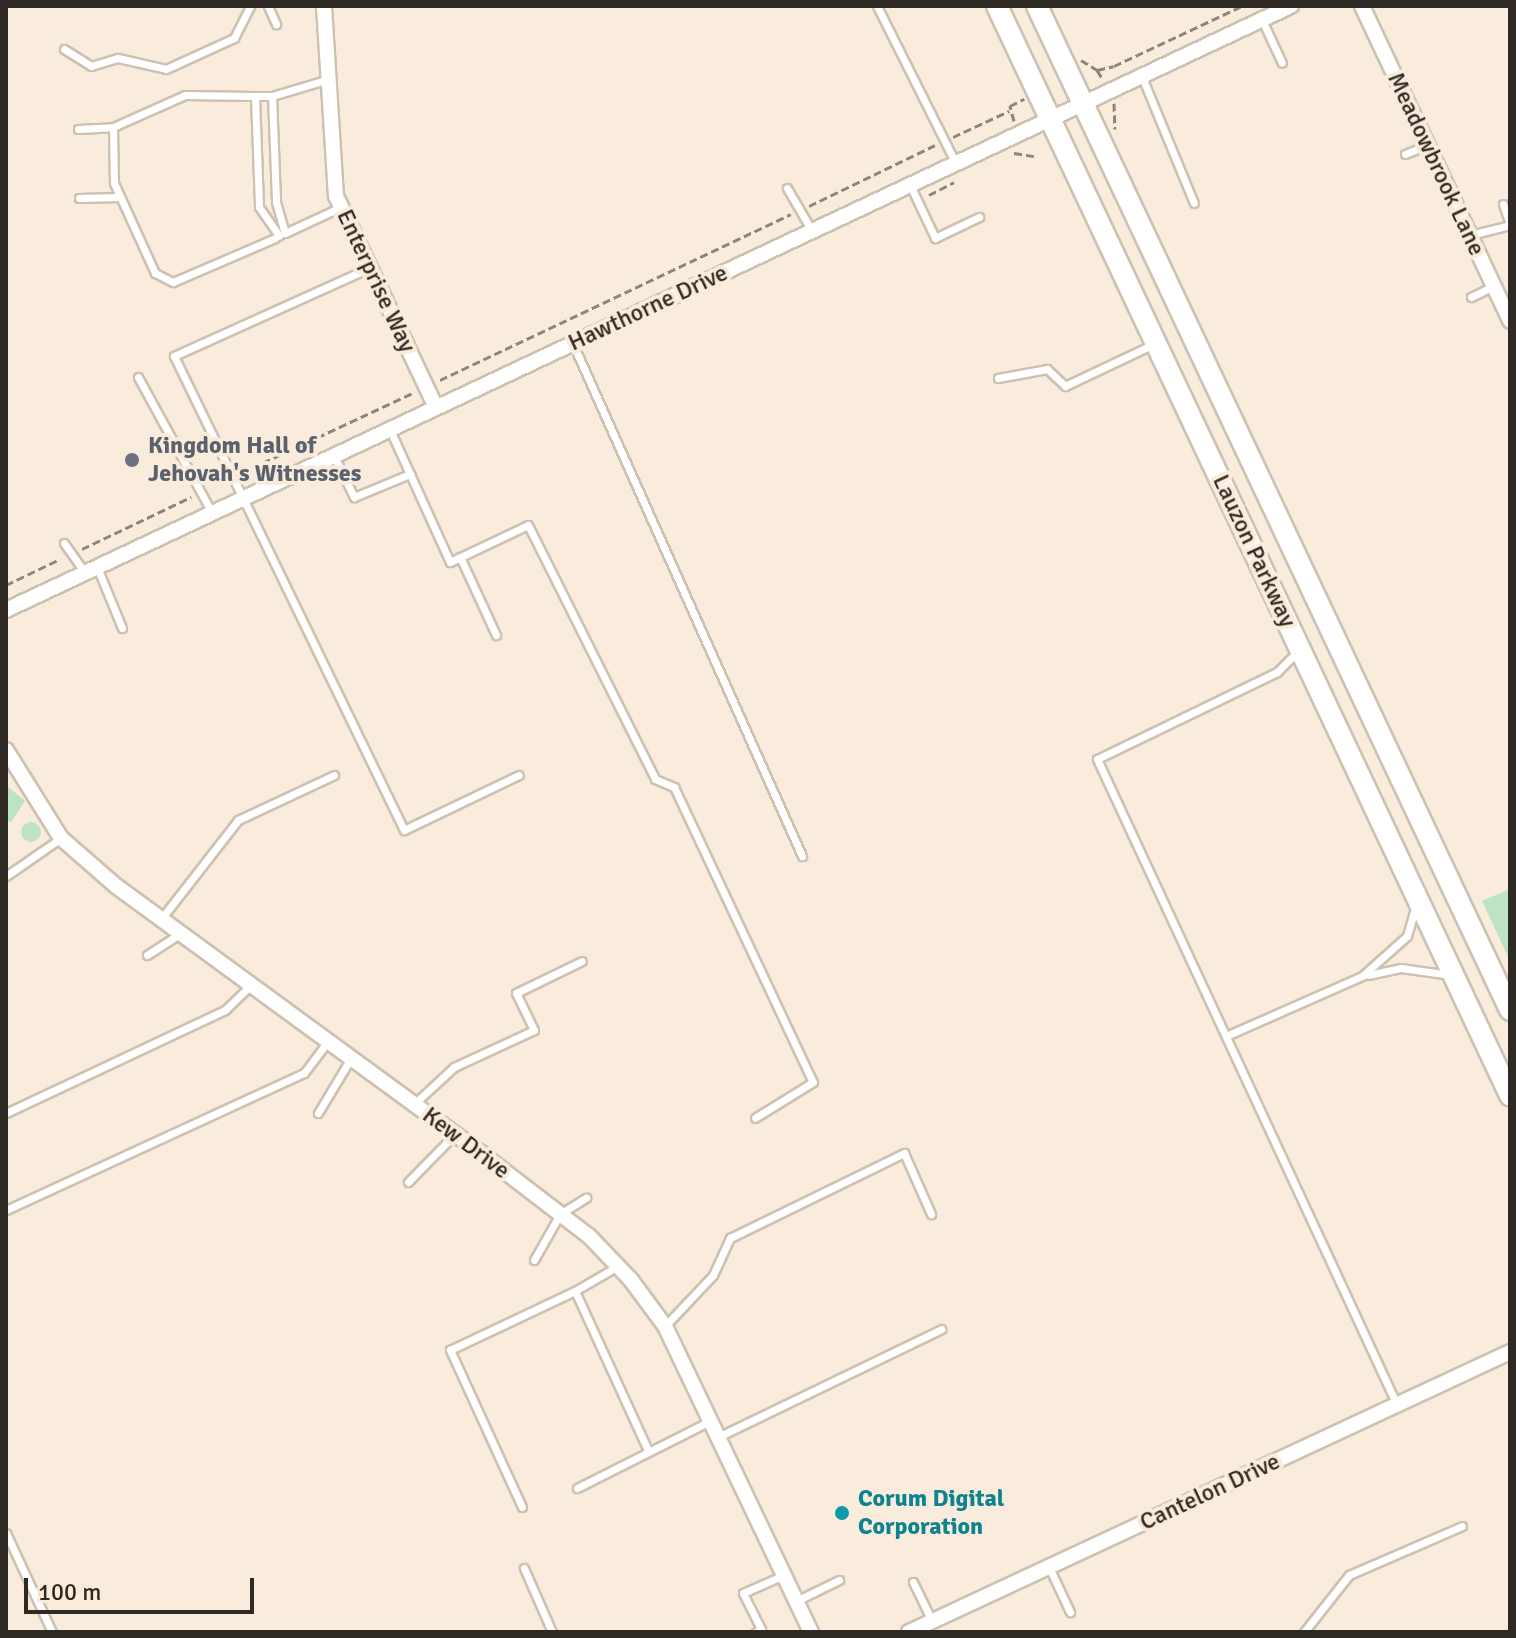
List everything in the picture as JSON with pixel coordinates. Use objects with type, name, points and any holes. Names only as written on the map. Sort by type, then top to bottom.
[{"type":"main road","name":"Lauzon Parkway","points":[[997,6],[1510,1095]]},
{"type":"main road","name":"Lauzon Parkway","points":[[1037,6],[1510,1010]]},
{"type":"street","name":"Enterprise Way","points":[[324,6],[341,207],[436,408]]},
{"type":"street","name":"Hawthorne Drive","points":[[6,610],[1291,6]]},
{"type":"street","name":"Meadowbrook Lane","points":[[1362,6],[1510,321]]},
{"type":"street","name":"Kew Drive","points":[[8,759],[61,838],[161,919],[560,1214],[618,1266],[665,1326],[811,1632]]},
{"type":"street","name":"Cantelon Drive","points":[[909,1632],[1510,1352]]},
{"type":"lane","points":[[64,49],[91,66],[118,58],[166,69],[234,38],[250,6]]},
{"type":"lane","points":[[268,6],[276,24]]},
{"type":"lane","points":[[877,6],[942,142],[956,164]]},
{"type":"lane","points":[[1262,20],[1282,63]]},
{"type":"lane","points":[[1142,77],[1194,203]]},
{"type":"lane","points":[[78,129],[113,127],[185,95],[272,96],[329,79]]},
{"type":"lane","points":[[255,96],[259,207],[275,238]]},
{"type":"lane","points":[[272,96],[276,202],[285,233]]},
{"type":"lane","points":[[113,127],[120,197],[155,273],[173,282],[341,207]]},
{"type":"lane","points":[[1405,154],[1427,145]]},
{"type":"lane","points":[[910,185],[935,238],[979,217]]},
{"type":"lane","points":[[787,188],[812,231]]},
{"type":"lane","points":[[79,198],[120,197]]},
{"type":"lane","points":[[1470,235],[1510,225],[1503,204]]},
{"type":"lane","points":[[370,267],[174,356],[404,830],[519,775]]},
{"type":"lane","points":[[1471,297],[1494,286]]},
{"type":"lane","points":[[998,378],[1047,369],[1065,386],[1156,343]]},
{"type":"lane","points":[[573,344],[802,856]]},
{"type":"lane","points":[[138,377],[212,513]]},
{"type":"lane","points":[[390,430],[450,562],[528,525],[655,779],[674,787],[813,1082],[755,1118]]},
{"type":"lane","points":[[334,456],[354,497],[410,474]]},
{"type":"lane","points":[[64,543],[91,570],[122,628]]},
{"type":"lane","points":[[460,557],[496,635]]},
{"type":"lane","points":[[1300,649],[1277,672],[1097,759],[1397,1405]]},
{"type":"lane","points":[[161,919],[238,820],[334,775]]},
{"type":"lane","points":[[6,876],[61,838]]},
{"type":"lane","points":[[1362,976],[1407,936],[1417,899]]},
{"type":"lane","points":[[147,955],[181,933]]},
{"type":"lane","points":[[414,1104],[454,1067],[534,1030],[516,993],[582,961]]},
{"type":"lane","points":[[1226,1036],[1362,976],[1401,968],[1454,976]]},
{"type":"lane","points":[[6,1113],[225,1010],[251,985]]},
{"type":"lane","points":[[6,1210],[304,1073],[328,1041]]},
{"type":"lane","points":[[318,1113],[351,1058]]},
{"type":"lane","points":[[408,1182],[455,1134]]},
{"type":"lane","points":[[665,1326],[713,1275],[730,1238],[904,1153],[931,1214]]},
{"type":"lane","points":[[534,1260],[560,1214],[586,1198]]},
{"type":"lane","points":[[522,1507],[450,1350],[575,1291],[618,1266]]},
{"type":"lane","points":[[575,1291],[647,1448]]},
{"type":"lane","points":[[718,1437],[941,1329]]},
{"type":"lane","points":[[577,1488],[647,1448],[710,1421]]},
{"type":"lane","points":[[1304,1632],[1349,1575],[1393,1550],[1462,1526]]},
{"type":"lane","points":[[6,1533],[52,1632]]},
{"type":"lane","points":[[1049,1567],[1070,1612]]},
{"type":"lane","points":[[524,1568],[552,1632]]},
{"type":"lane","points":[[756,1632],[761,1629],[743,1593],[784,1575]]},
{"type":"lane","points":[[796,1601],[839,1580]]},
{"type":"lane","points":[[913,1582],[932,1621]]},
{"type":"path","points":[[1093,67],[1114,66],[1242,6]]},
{"type":"path","points":[[443,379],[1009,109]]},
{"type":"green space","points":[[6,785],[25,801],[11,822],[6,821]]},
{"type":"green space","points":[[31,822],[38,825],[41,832],[38,839],[31,842],[24,839],[21,832],[24,825]]},
{"type":"green space","points":[[1510,889],[1510,961],[1482,901]]},
{"type":"place","name":"Kingdom Hall of Jehovah's Witnesses","points":[[132,460]]},
{"type":"place","name":"Corum Digital Corporation","points":[[842,1513]]}]
